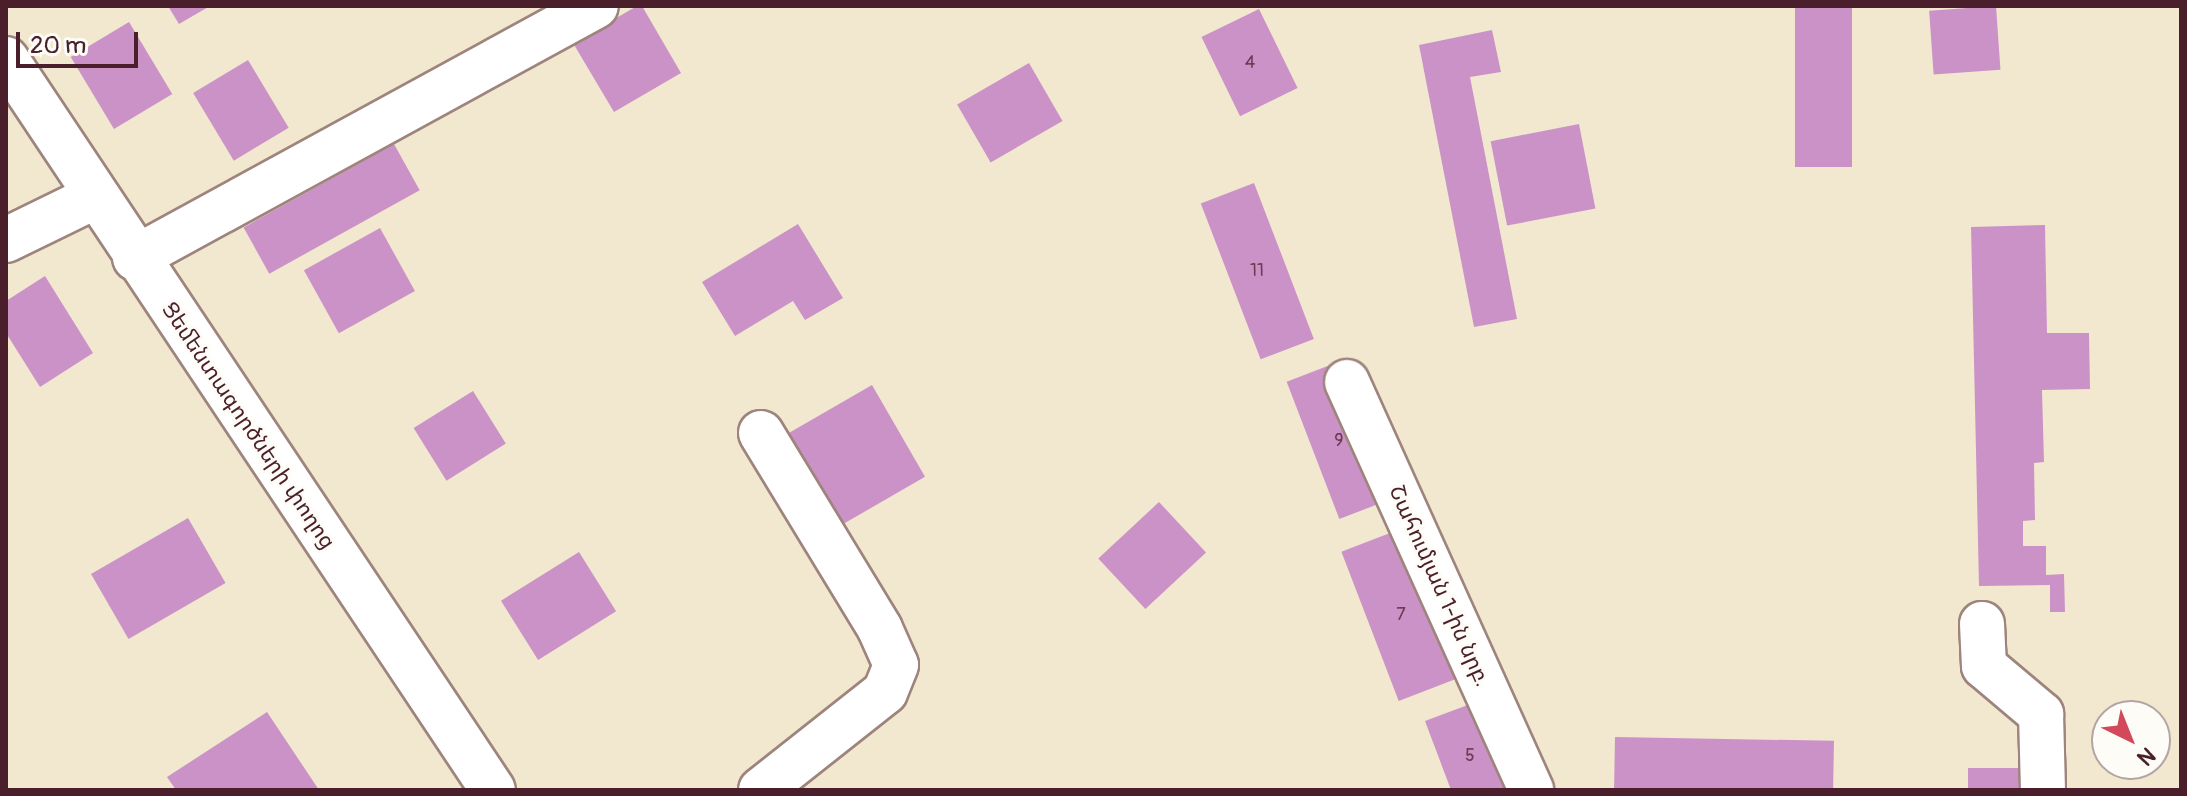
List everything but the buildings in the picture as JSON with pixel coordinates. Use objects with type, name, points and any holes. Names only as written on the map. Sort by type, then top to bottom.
[{"type":"street","points":[[135,258],[596,6]]},
{"type":"street","name":"Ցեմենտագործների փողոց","points":[[6,59],[94,197],[493,790]]},
{"type":"street","points":[[6,240],[94,197]]},
{"type":"street","name":"Շահումյան 1-ին նրբ.","points":[[1347,382],[1531,790]]},
{"type":"street","points":[[761,433],[880,629],[896,665],[885,692],[761,790]]},
{"type":"street","points":[[1982,624],[1984,666],[2041,714],[2043,790]]}]
